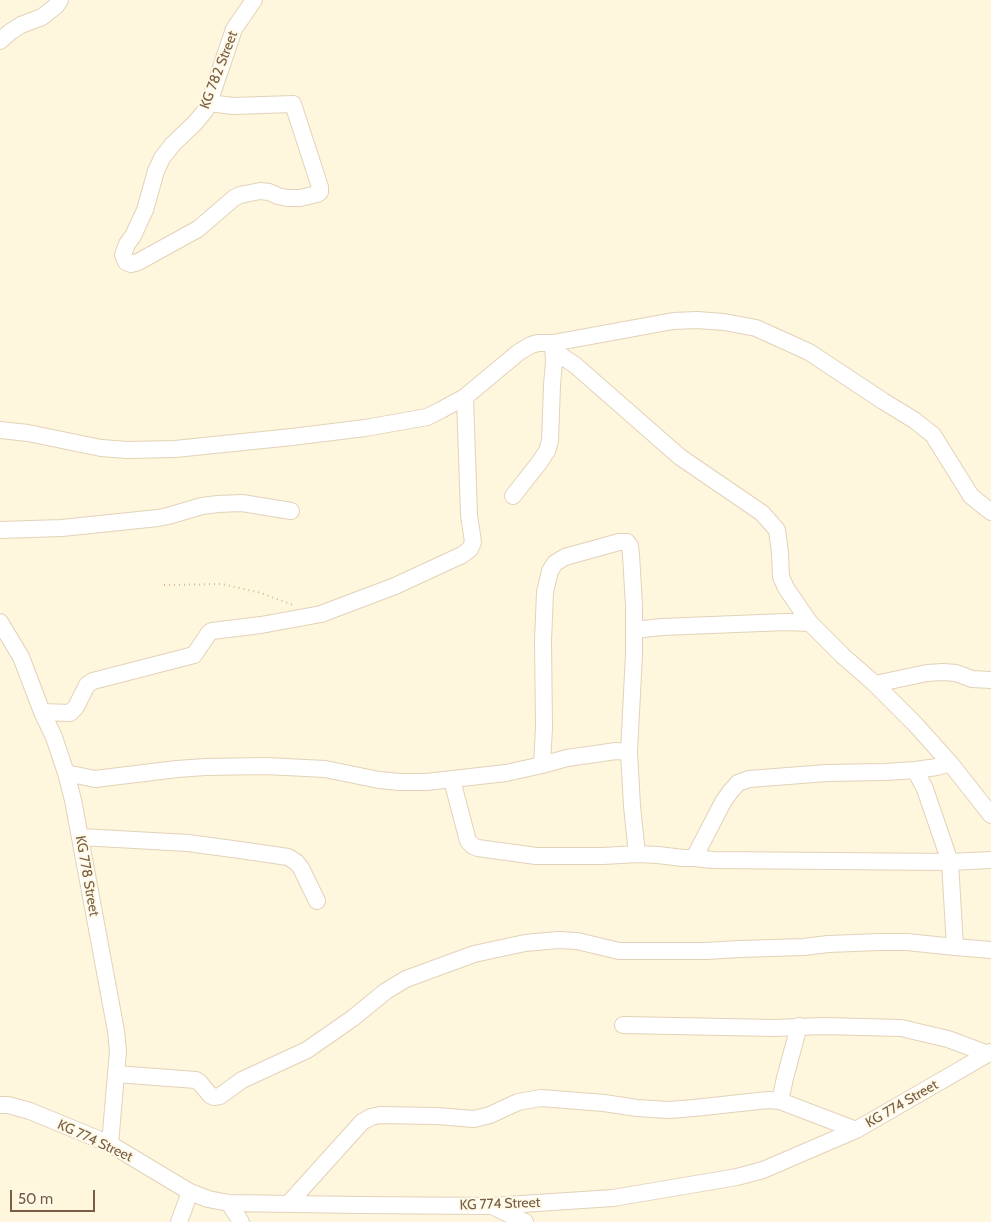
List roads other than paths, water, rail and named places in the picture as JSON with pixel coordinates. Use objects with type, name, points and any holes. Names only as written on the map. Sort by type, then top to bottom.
[{"type":"street","points":[[0,41],[21,25],[42,17],[56,6],[60,0]]},
{"type":"street","name":"KG 782 Street","points":[[209,103],[233,106],[293,104],[320,192],[300,198],[288,198],[260,191],[240,195],[198,229],[138,262],[131,264],[126,262],[123,255],[142,218],[156,171],[162,158],[205,111],[234,29],[254,0]]},
{"type":"street","points":[[0,430],[28,433],[101,448],[175,450],[401,423],[427,417],[465,398],[519,352],[531,345],[538,343],[554,347],[673,321],[724,322],[756,328],[809,352],[914,420],[933,435],[971,496],[991,512]]},
{"type":"street","points":[[513,496],[547,451],[551,423],[554,347]]},
{"type":"street","points":[[554,347],[680,457],[762,513],[777,530],[781,577],[786,588],[810,623],[915,724],[950,763],[991,815]]},
{"type":"street","points":[[42,712],[70,713],[76,707],[83,690],[93,681],[190,657],[194,655],[208,633],[212,631],[261,625],[321,614],[395,586],[462,555],[470,549],[473,542],[468,515],[465,398]]},
{"type":"street","points":[[0,530],[62,528],[158,518],[202,506],[218,504],[242,503],[291,511]]},
{"type":"street","points":[[542,765],[545,592],[550,571],[555,563],[565,556],[619,542],[627,542],[630,546],[631,555],[634,630],[630,752],[636,854]]},
{"type":"street","name":"KG 778 Street","points":[[0,622],[21,657],[42,712],[54,737],[66,773],[81,838],[118,1051],[110,1144]]},
{"type":"street","points":[[634,630],[734,624],[810,623]]},
{"type":"street","points":[[875,684],[927,673],[944,672],[956,673],[972,679],[991,680]]},
{"type":"street","points":[[66,773],[95,779],[177,769],[266,766],[325,769],[379,780],[400,782],[452,780],[506,773],[567,758],[616,751],[630,752]]},
{"type":"street","points":[[694,858],[723,802],[738,783],[749,779],[827,773],[915,770],[950,763]]},
{"type":"street","points":[[915,770],[925,789],[950,862],[954,947]]},
{"type":"street","points":[[452,780],[468,841],[478,848],[536,856],[636,854],[713,860],[950,862],[991,860]]},
{"type":"street","points":[[81,838],[188,843],[288,857],[301,868],[318,901]]},
{"type":"street","points":[[116,1074],[196,1080],[210,1095],[220,1096],[242,1080],[307,1050],[353,1018],[386,991],[406,979],[474,954],[525,943],[558,940],[577,941],[619,951],[706,951],[739,948],[795,948],[837,943],[908,942],[991,950]]},
{"type":"street","points":[[623,1025],[901,1028],[948,1039],[989,1053]]},
{"type":"street","points":[[780,1101],[799,1026]]},
{"type":"street","points":[[774,1028],[792,1052]]},
{"type":"street","name":"KG 774 Street","points":[[0,1105],[8,1104],[30,1111],[110,1144],[190,1192],[208,1198],[229,1202],[492,1206],[613,1198],[737,1178],[764,1170],[856,1130],[989,1053]]},
{"type":"street","points":[[289,1203],[362,1122],[380,1115],[474,1119],[490,1115],[518,1102],[541,1098],[670,1110],[768,1100],[780,1101],[856,1130]]},
{"type":"street","points":[[180,1222],[190,1192]]},
{"type":"street","points":[[229,1202],[241,1222]]},
{"type":"street","points":[[492,1206],[526,1222]]}]
